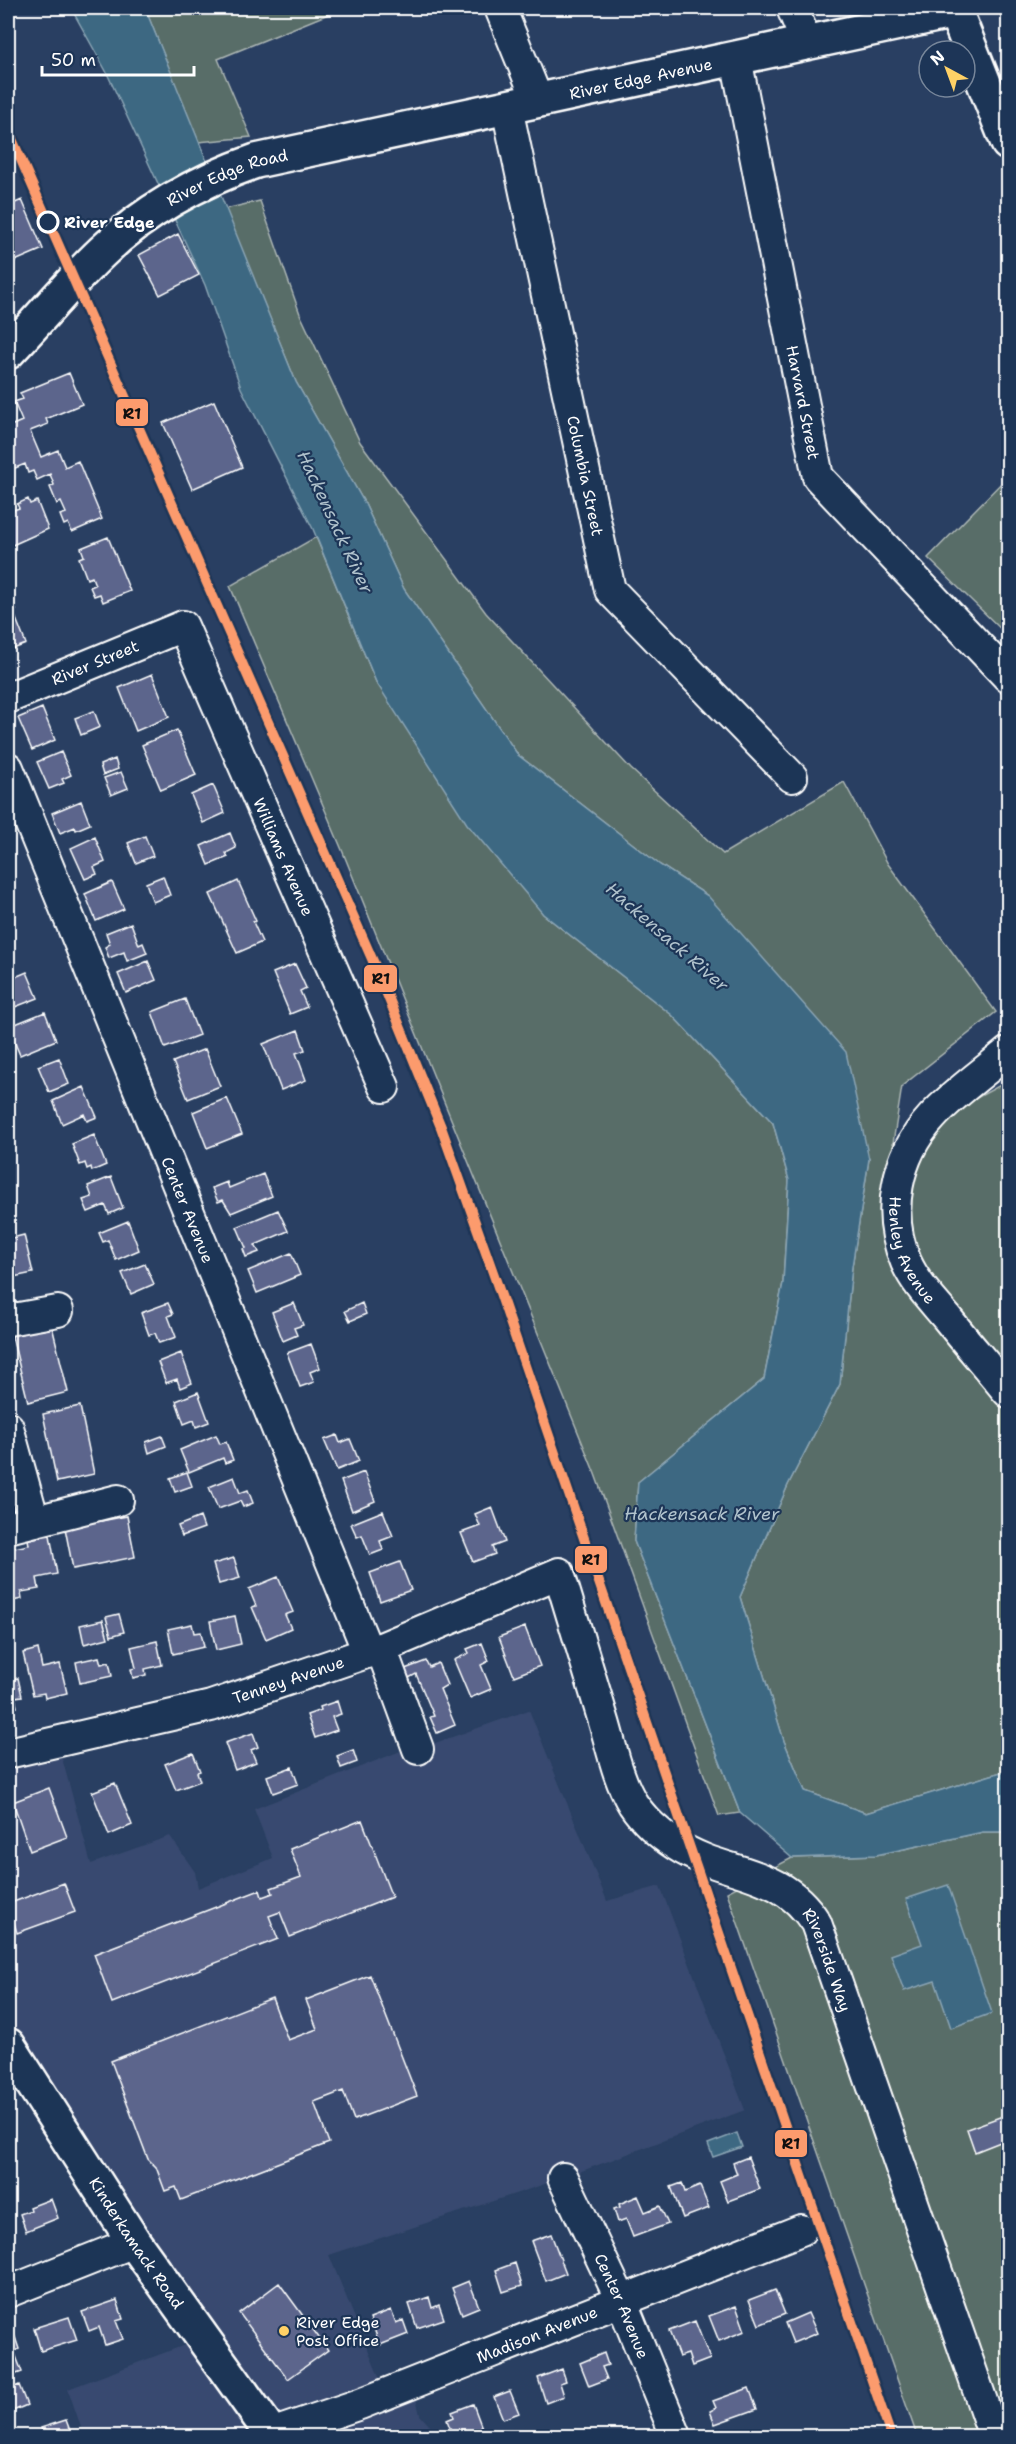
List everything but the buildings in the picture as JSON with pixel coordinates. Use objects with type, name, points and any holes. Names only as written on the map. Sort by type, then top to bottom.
[{"type":"main road","name":"River Edge Avenue","points":[[326,147],[954,9]]},
{"type":"main road","points":[[954,9],[1002,107],[1008,143]]},
{"type":"main road","name":"River Edge Road","points":[[8,352],[103,251],[158,208],[187,189],[219,174],[256,161],[326,147]]},
{"type":"main road","name":"Kinderkamack Road","points":[[8,2045],[134,2242],[272,2435]]},
{"type":"street","points":[[500,8],[538,101]]},
{"type":"street","points":[[792,8],[807,43]]},
{"type":"street","name":"Harvard Street","points":[[736,58],[818,477],[1008,677]]},
{"type":"street","name":"Columbia Street","points":[[507,108],[610,590],[792,777]]},
{"type":"street","name":"River Street","points":[[8,698],[183,626]]},
{"type":"street","name":"Williams Avenue","points":[[183,626],[384,1087]]},
{"type":"street","name":"Center Avenue","points":[[8,768],[374,1650],[418,1749]]},
{"type":"street","name":"Henley Avenue","points":[[1008,1052],[941,1108],[917,1136],[902,1166],[895,1208],[898,1236],[906,1262],[919,1284],[1008,1392]]},
{"type":"street","points":[[8,1320],[58,1311]]},
{"type":"street","points":[[8,1427],[21,1524],[118,1500]]},
{"type":"street","name":"Tenney Avenue","points":[[8,1753],[211,1706],[374,1650],[559,1573]]},
{"type":"street","name":"Riverside Way","points":[[559,1573],[618,1769],[632,1802],[644,1818],[675,1845],[691,1853],[776,1883],[805,1905],[816,1923],[994,2436]]},
{"type":"street","name":"Center Avenue","points":[[563,2178],[621,2300],[676,2436]]},
{"type":"street","name":"Madison Avenue","points":[[272,2435],[360,2404],[801,2230]]},
{"type":"street","points":[[8,2292],[134,2242]]},
{"type":"shaded area","points":[[529,1710],[607,1901],[660,1886],[745,2110],[563,2178],[329,2255],[386,2394],[413,2384],[420,2415],[439,2436],[84,2436],[68,2389],[201,2339],[8,2045],[8,1753],[57,1740],[91,1864],[170,1836],[195,1872],[198,1888],[273,1858],[254,1809],[416,1745],[418,1749]]},
{"type":"green space","points":[[145,8],[343,8],[218,59],[251,137],[198,142]]},
{"type":"green space","points":[[260,201],[300,314],[360,442],[486,613],[631,769],[723,854],[844,782],[888,864],[996,1012],[902,1086],[893,1143],[1008,1081],[1008,1770],[866,1813],[805,1791],[784,1741],[740,1597],[788,1485],[840,1384],[852,1267],[869,1159],[708,896],[660,865],[518,755],[404,589],[365,504],[296,382],[225,209]]},
{"type":"green space","points":[[1008,476],[1008,636],[928,558]]},
{"type":"green space","points":[[316,537],[376,682],[543,914],[672,1015],[773,1123],[789,1180],[783,1283],[764,1379],[638,1482],[634,1541],[740,1813],[719,1816],[595,1474],[342,850],[230,586]]},
{"type":"green space","points":[[983,1832],[1008,1832],[1008,2436],[917,2436],[727,1892],[792,1858],[876,1855]]},
{"type":"water","name":"Hackensack River","points":[[71,8],[145,8],[296,382],[365,504],[404,589],[518,755],[660,865],[708,896],[846,1052],[869,1159],[852,1267],[840,1384],[788,1485],[740,1597],[784,1741],[805,1791],[866,1813],[1008,1770],[1008,1832],[983,1832],[876,1855],[792,1858],[740,1813],[634,1541],[638,1482],[764,1379],[783,1283],[789,1180],[773,1123],[672,1015],[543,914],[467,824],[376,682],[313,529],[241,388],[205,285],[106,71]]},
{"type":"water","points":[[948,1885],[992,2013],[951,2028],[935,1981],[904,1991],[891,1955],[922,1944],[906,1899]]},
{"type":"water","points":[[737,2133],[742,2147],[713,2157],[708,2144]]},
{"type":"transit line","name":"R1","points":[[8,130],[380,977],[441,1127],[495,1278],[891,2436]]},
{"type":"place","name":"River Edge","points":[[48,222]]},
{"type":"place","name":"River Edge Post Office","points":[[284,2331]]}]
